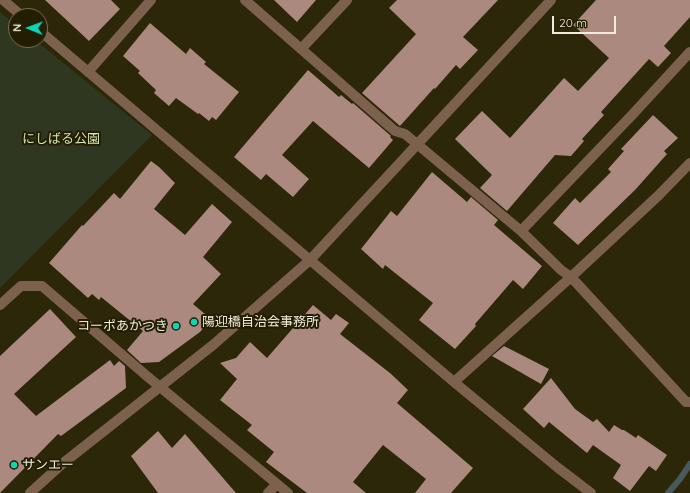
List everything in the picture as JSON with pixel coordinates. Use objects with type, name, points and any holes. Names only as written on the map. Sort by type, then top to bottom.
[{"type":"street","points":[[3,0],[12,8]]},
{"type":"street","points":[[88,72],[151,0]]},
{"type":"street","points":[[245,0],[395,130],[404,134],[417,144],[521,231],[561,270],[571,277],[686,402],[690,402]]},
{"type":"street","points":[[301,49],[347,0]]},
{"type":"street","points":[[30,493],[62,464],[213,345],[310,260],[551,0]]},
{"type":"street","points":[[48,38],[454,382],[557,467],[591,493]]},
{"type":"street","points":[[521,231],[690,52]]},
{"type":"street","points":[[454,382],[571,277],[690,164]]},
{"type":"street","points":[[0,305],[21,286],[42,286],[160,387],[288,493]]},
{"type":"street","points":[[268,493],[277,484]]},
{"type":"green space","name":"にしばる公園","points":[[0,12],[8,18],[8,48],[45,48],[152,135],[0,288]]},
{"type":"building","points":[[45,0],[111,0],[120,9],[89,41]]},
{"type":"building","points":[[274,0],[316,0],[297,22]]},
{"type":"building","points":[[397,0],[498,0],[463,37],[478,50],[460,69],[456,65],[400,126],[362,93],[416,34],[389,8]]},
{"type":"building","points":[[596,0],[690,0],[690,17],[664,46],[671,53],[658,67],[649,59],[601,112],[604,115],[582,139],[584,141],[571,156],[555,155],[507,211],[480,188],[492,175],[455,139],[482,111],[510,138],[564,78],[578,91],[609,58],[573,25]]},
{"type":"building","points":[[150,23],[186,54],[190,48],[206,62],[204,64],[239,92],[216,120],[212,117],[209,121],[176,98],[169,106],[154,93],[156,90],[138,73],[140,71],[123,56]]},
{"type":"building","points":[[308,70],[339,97],[341,95],[352,104],[353,103],[391,136],[390,137],[393,140],[369,168],[313,121],[282,155],[309,179],[293,197],[266,174],[261,180],[234,157]]},
{"type":"building","points":[[653,115],[678,138],[664,151],[667,154],[635,190],[578,245],[553,223],[575,198],[580,203],[611,172],[608,169],[624,151],[621,149]]},
{"type":"building","points":[[151,161],[175,183],[154,209],[185,235],[212,204],[232,222],[203,257],[221,274],[193,304],[211,319],[200,332],[159,362],[141,363],[127,350],[143,331],[101,297],[99,300],[92,294],[88,298],[49,263],[82,225],[83,226],[114,193],[120,199]]},
{"type":"building","points":[[432,172],[467,202],[471,197],[498,220],[494,225],[542,266],[523,289],[513,280],[475,324],[476,326],[455,349],[419,320],[433,303],[385,265],[383,269],[361,249],[391,211],[397,216]]},
{"type":"building","points":[[313,305],[331,320],[336,314],[349,323],[340,334],[390,373],[408,390],[397,403],[473,468],[451,493],[415,493],[426,479],[383,445],[353,482],[366,493],[307,493],[266,462],[274,452],[247,430],[252,425],[220,400],[237,379],[220,363],[236,358],[250,342],[267,358]]},
{"type":"building","points":[[50,309],[76,337],[14,394],[36,416],[110,360],[114,366],[119,361],[125,366],[126,388],[61,436],[58,434],[0,493],[0,356]]},
{"type":"building","points":[[504,346],[549,369],[541,384],[492,356]]},
{"type":"building","points":[[551,378],[575,409],[593,422],[597,419],[609,432],[614,425],[636,438],[638,435],[667,455],[656,471],[649,466],[630,491],[613,478],[621,465],[593,445],[587,453],[549,422],[544,428],[523,409]]},
{"type":"building","points":[[158,431],[172,448],[185,434],[236,493],[158,493],[131,456]]},
{"type":"waterway","points":[[668,493],[690,464]]},
{"type":"place","name":"陽迎橋自治会事務所","points":[[194,322]]},
{"type":"place","name":"コーポあかつき","points":[[176,326]]},
{"type":"place","name":"サンエー","points":[[14,465]]}]
